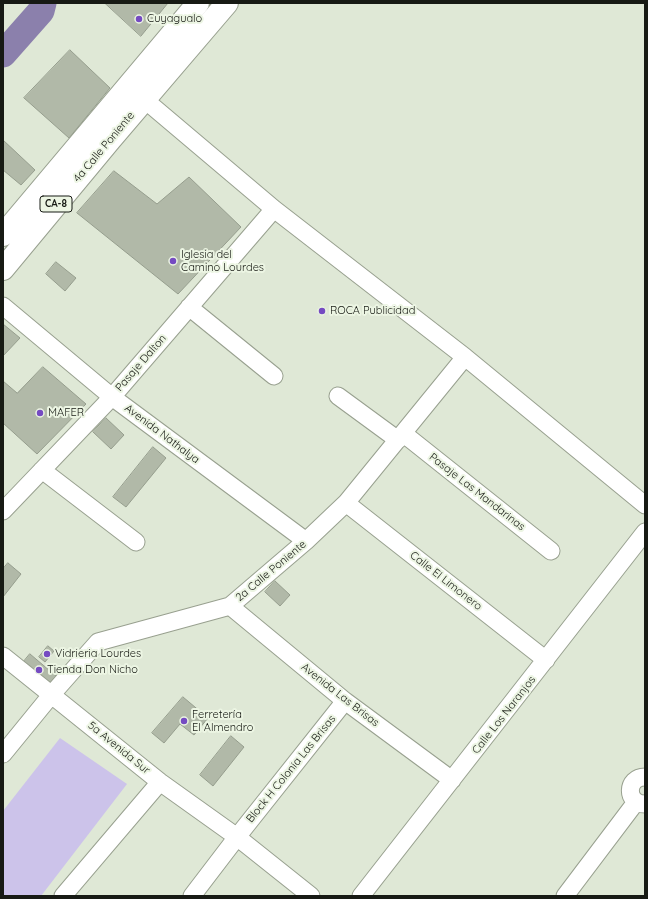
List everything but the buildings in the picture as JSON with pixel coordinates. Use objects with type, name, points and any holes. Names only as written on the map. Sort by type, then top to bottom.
[{"type":"highway","name":"CA-8","points":[[145,100],[216,6]]},
{"type":"highway","name":"4a Calle Poniente","points":[[3,235],[99,122],[216,6]]},
{"type":"highway","name":"4a Calle Poniente","points":[[3,269],[145,100]]},
{"type":"street","points":[[145,100],[274,209],[465,357],[645,505]]},
{"type":"street","name":"Pasaje Dalton","points":[[3,511],[112,397],[274,209]]},
{"type":"street","name":"Avenida Nathalya","points":[[3,306],[112,397],[306,541]]},
{"type":"street","points":[[189,307],[274,376]]},
{"type":"street","name":"2a Calle Poniente","points":[[3,754],[52,694],[98,642],[230,606],[306,541],[346,503],[465,357]]},
{"type":"street","name":"Pasaje Las Mandarinas","points":[[338,396],[401,437],[551,551]]},
{"type":"street","points":[[42,470],[136,542]]},
{"type":"street","name":"Calle El Limonero","points":[[346,503],[546,660]]},
{"type":"street","name":"Calle Los Naranjos","points":[[361,896],[645,532]]},
{"type":"street","name":"Avenida Las Brisas","points":[[230,606],[345,701],[452,780]]},
{"type":"street","name":"5a Avenida Sur","points":[[3,656],[160,782],[237,837],[311,896]]},
{"type":"street","name":"Block H Colonia Las Brisas","points":[[192,896],[345,701]]},
{"type":"street","points":[[565,896],[640,803],[631,795],[631,786],[637,779],[645,777]]},
{"type":"street","points":[[63,896],[160,782]]},
{"type":"shaded area","points":[[60,738],[127,784],[41,896],[3,896],[3,811]]},
{"type":"waterway","points":[[3,54],[41,11],[43,3]]},
{"type":"place","name":"Cuyagualo","points":[[139,19]]},
{"type":"place","name":"Iglesia del Camino Lourdes","points":[[173,261]]},
{"type":"place","name":"ROCA Publicidad","points":[[322,311]]},
{"type":"place","name":"MAFER","points":[[40,413]]},
{"type":"place","name":"Vidrieria Lourdes","points":[[47,654]]},
{"type":"place","name":"Tienda Don Nicho","points":[[39,670]]},
{"type":"place","name":"Ferretería El Almendro","points":[[184,721]]}]
